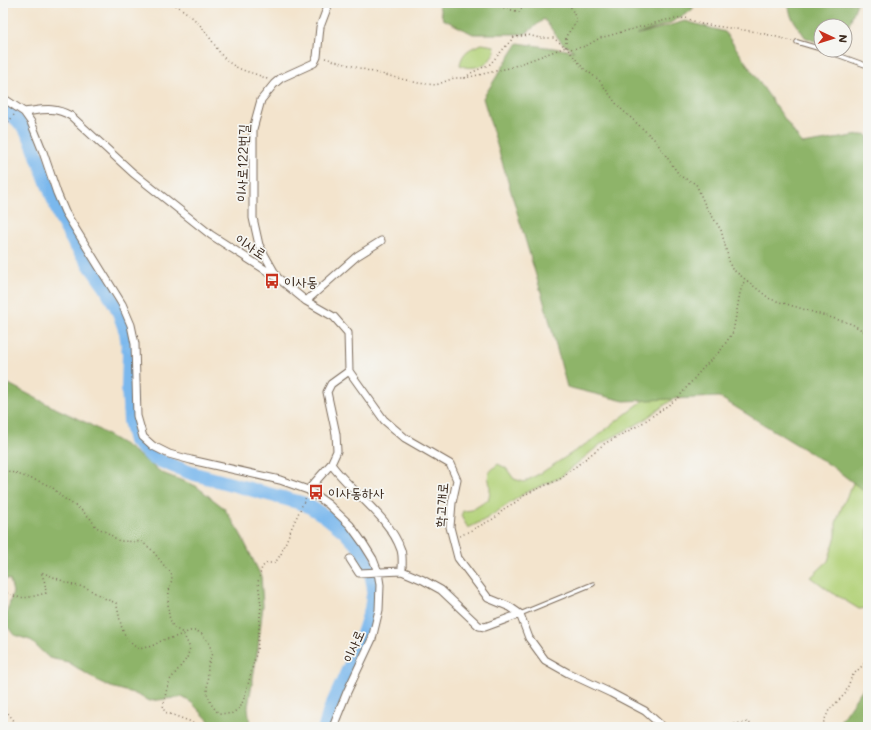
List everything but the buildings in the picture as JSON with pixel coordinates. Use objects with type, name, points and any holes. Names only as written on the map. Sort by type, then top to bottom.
[{"type":"street","points":[[318,57],[320,27],[329,3]]},
{"type":"street","name":"이사로122번길","points":[[278,278],[259,245],[253,218],[253,129],[261,100],[274,84],[281,78],[314,63],[318,57]]},
{"type":"street","name":"이사로","points":[[3,98],[24,112],[31,122],[65,212],[122,304],[131,325],[135,344],[137,416],[143,437],[153,446],[169,454],[280,480],[308,491],[328,504],[350,525],[364,543],[377,572],[380,585],[379,610],[372,639],[347,692],[333,727]]},
{"type":"street","name":"이사로","points":[[24,112],[51,108],[62,110],[71,116],[161,197],[211,235],[278,278],[306,300],[334,317],[348,333],[349,371]]},
{"type":"street","points":[[306,300],[357,256],[381,241]]},
{"type":"street","points":[[308,491],[331,464],[337,451],[336,434],[327,392],[331,384],[349,371]]},
{"type":"street","name":"학고개로","points":[[349,371],[384,420],[405,438],[450,464],[457,480],[452,503],[450,527],[458,558],[488,598],[510,607],[520,614]]},
{"type":"street","points":[[331,464],[367,502],[396,538],[401,551],[402,571]]},
{"type":"street","points":[[350,559],[358,573],[402,571],[423,580],[441,590],[479,626],[485,627],[520,614],[529,638],[545,660],[568,673],[611,692],[645,711],[663,727]]},
{"type":"lane","points":[[798,42],[813,47]]},
{"type":"lane","points":[[846,58],[868,66]]},
{"type":"lane","points":[[520,614],[592,584]]},
{"type":"path","points":[[172,3],[196,19],[223,57],[235,67],[245,72],[257,74],[274,84]]},
{"type":"path","points":[[488,3],[519,12],[525,3]]},
{"type":"path","points":[[566,47],[566,36],[577,21],[569,3]]},
{"type":"path","points":[[318,57],[418,83],[436,85],[454,78],[465,78],[509,68],[566,47],[573,49],[586,46],[600,38],[666,20],[686,18],[701,24],[757,32],[798,42]]},
{"type":"path","points":[[465,78],[471,73],[490,64],[514,37],[528,35],[540,38],[553,38],[566,47],[583,68],[599,80],[618,106],[655,140],[680,176],[696,184],[705,204],[721,230],[731,268],[770,299],[852,324],[868,334]]},
{"type":"path","points":[[3,122],[6,125],[16,113]]},
{"type":"path","points":[[454,540],[495,518],[505,508],[526,494],[560,479],[604,444],[641,424],[677,399],[702,368],[721,350],[733,332],[740,293],[743,283],[748,281]]},
{"type":"path","points":[[3,466],[5,470],[41,482],[52,488],[80,509],[90,518],[96,527],[119,541],[142,542],[152,550],[171,572],[172,579],[168,604],[169,616],[173,626],[183,633],[190,648],[187,658],[170,680],[166,692],[164,708],[165,712],[189,721],[199,727]]},
{"type":"path","points":[[3,591],[12,596],[24,599],[46,593],[45,583],[41,572],[73,585],[85,587],[116,603],[120,616],[121,628],[124,635],[130,644],[139,649],[152,646],[183,633],[197,631],[202,634],[209,643],[212,652],[208,666],[208,693],[211,704],[218,713],[231,714],[240,708],[246,696],[257,650],[261,605],[258,582],[262,568],[267,563],[275,563],[281,554],[308,491]]},
{"type":"path","points":[[818,727],[822,726],[828,710],[845,694],[852,676],[868,660]]},
{"type":"path","points":[[3,707],[19,727]]},
{"type":"path","points":[[732,727],[734,724],[749,722],[752,727]]},
{"type":"green space","points":[[438,3],[695,3],[691,11],[670,23],[636,35],[685,21],[725,32],[802,144],[866,134],[868,136],[868,494],[830,465],[719,397],[624,401],[567,387],[549,319],[483,98],[518,43],[574,51],[562,43],[544,19],[525,34],[473,34],[443,19]]},
{"type":"green space","points":[[788,3],[857,3],[852,18],[813,18],[813,40],[805,37],[791,16]]},
{"type":"green space","points":[[482,44],[494,46],[495,51],[488,62],[474,67],[463,67],[460,65],[467,51]]},
{"type":"green space","points":[[3,381],[89,424],[128,447],[162,473],[196,486],[224,508],[240,533],[261,576],[263,605],[258,648],[248,707],[250,727],[215,727],[192,703],[182,697],[150,701],[133,693],[111,687],[98,681],[68,662],[49,658],[30,640],[14,635],[4,622],[13,592],[10,580],[3,578]]},
{"type":"green space","points":[[676,397],[641,422],[602,443],[559,478],[525,493],[486,519],[468,528],[461,516],[463,511],[472,510],[488,500],[490,485],[488,476],[490,471],[498,464],[506,468],[514,479],[524,482],[541,473],[592,440],[644,400]]},
{"type":"green space","points":[[868,465],[868,496],[865,498],[868,506],[868,608],[859,609],[831,592],[811,577],[828,561],[836,536],[836,523],[842,507],[860,468]]},
{"type":"green space","points":[[868,681],[868,716],[859,727],[836,727]]},
{"type":"waterway","points":[[3,108],[18,121],[30,137],[61,219],[74,243],[106,288],[118,310],[126,332],[129,354],[128,387],[130,421],[135,441],[153,458],[191,473],[305,504],[325,516],[344,531],[359,547],[370,569],[374,588],[371,609],[359,646],[330,710],[325,727]]},
{"type":"place","name":"이사동","points":[[272,281]]},
{"type":"place","name":"이사동하사","points":[[316,492]]}]
